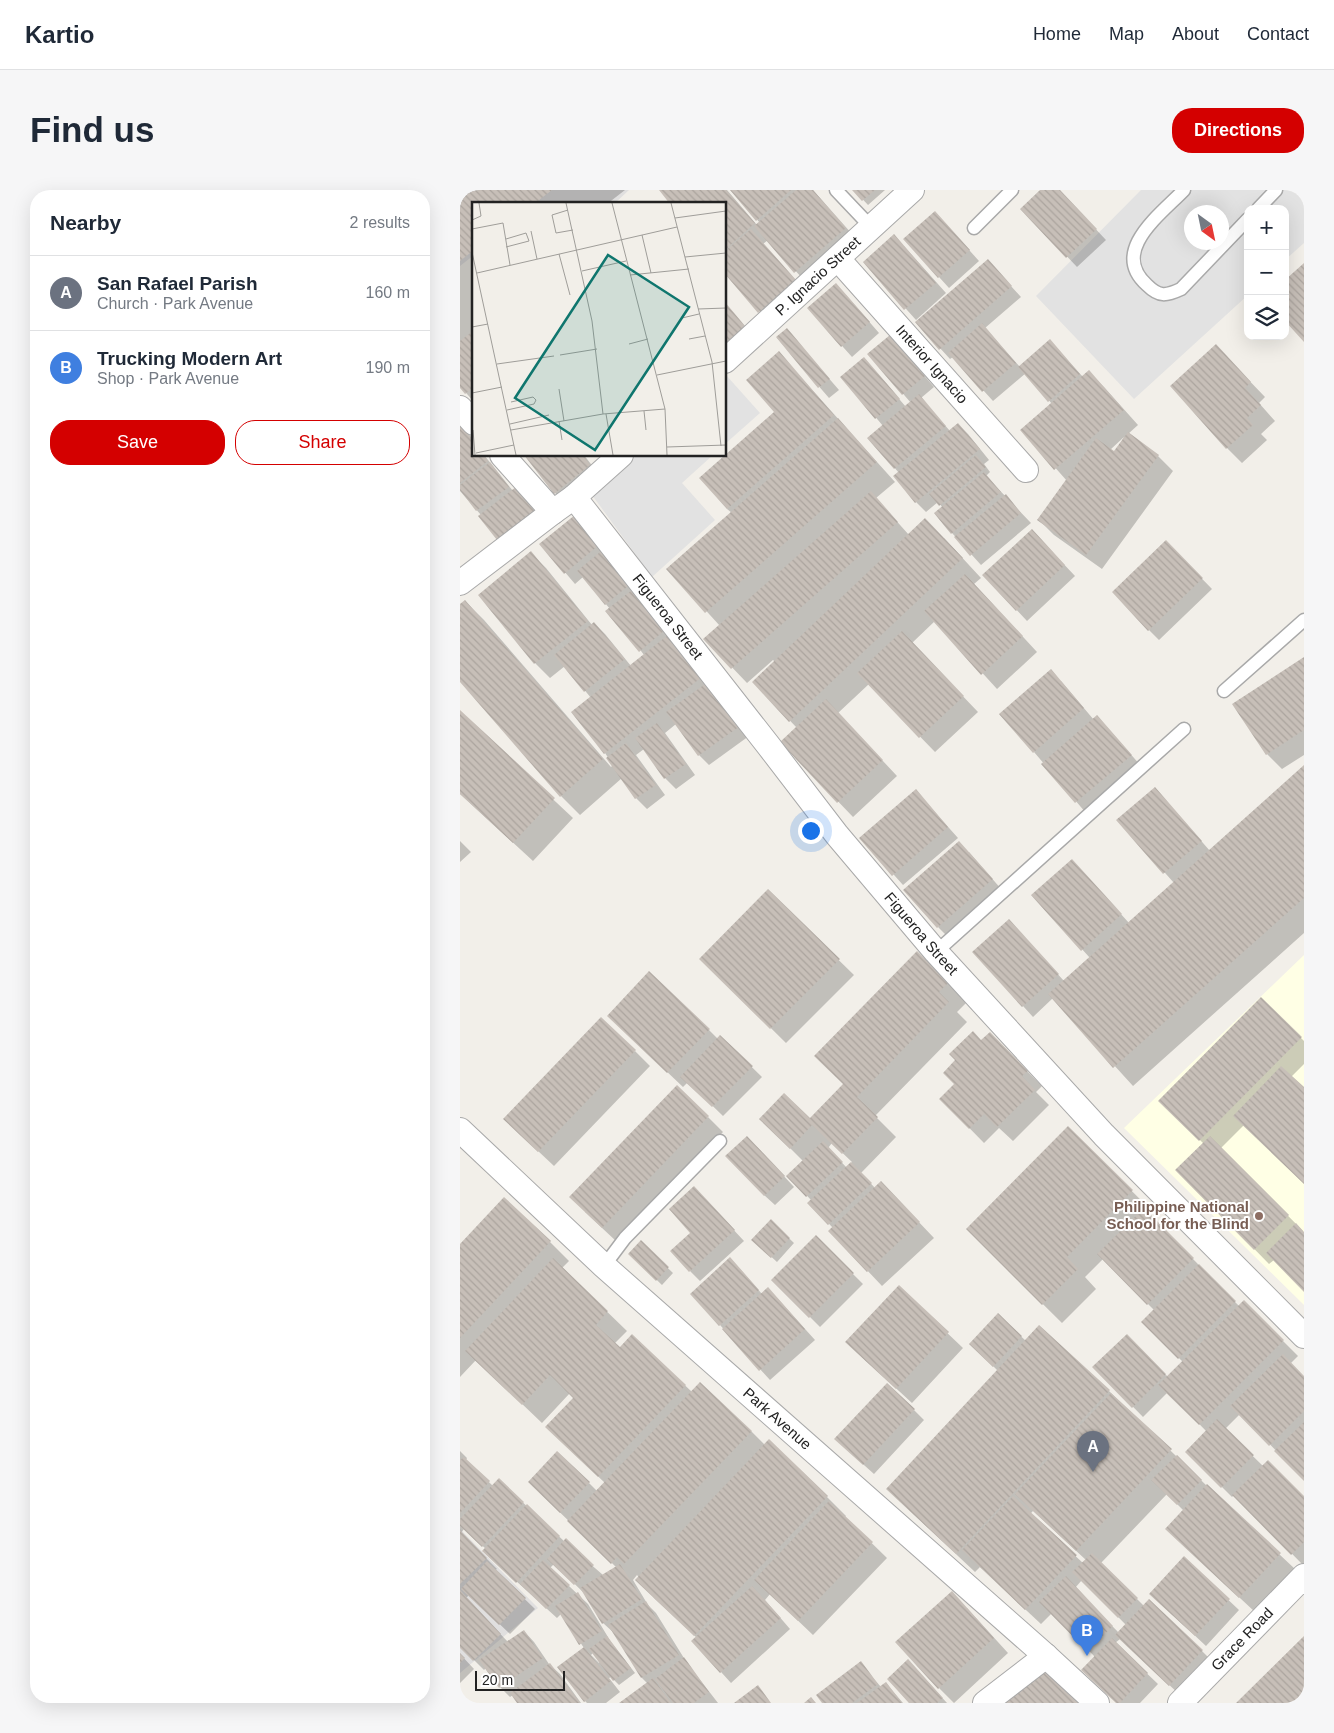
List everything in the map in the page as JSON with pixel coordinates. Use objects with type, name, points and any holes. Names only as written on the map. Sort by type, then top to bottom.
[{"type":"street","name":"P. Ignacio Street","points":[[726,360],[912,190]]},
{"type":"street","name":"Interior Ignacio","points":[[838,259],[1026,470]]},
{"type":"street","points":[[460,408],[472,421]]},
{"type":"street","points":[[503,456],[553,512]]},
{"type":"street","points":[[460,583],[574,498],[620,456]]},
{"type":"street","name":"Figueroa Street","points":[[574,498],[837,835],[936,952],[1104,1135],[1304,1336]]},
{"type":"street","name":"Park Avenue","points":[[460,1130],[604,1266],[1097,1703]]},
{"type":"street","name":"Grace Road","points":[[1180,1703],[1304,1576]]},
{"type":"street","points":[[986,1703],[1046,1656]]},
{"type":"lane","points":[[836,190],[872,228]]},
{"type":"lane","points":[[974,228],[1012,190]]},
{"type":"lane","points":[[1184,190],[1136,242],[1132,260],[1139,278],[1154,292],[1168,295],[1181,289],[1244,224]]},
{"type":"lane","points":[[1262,205],[1276,190]]},
{"type":"lane","points":[[1224,690],[1304,620]]},
{"type":"lane","points":[[936,952],[1184,729]]},
{"type":"lane","points":[[604,1266],[625,1238],[720,1141]]},
{"type":"shaded area","points":[[460,190],[629,190],[616,202],[472,202],[472,257],[460,266]]},
{"type":"shaded area","points":[[1141,190],[1304,190],[1304,243],[1289,256],[1289,205],[1244,205],[1244,299],[1134,399],[1036,296]]},
{"type":"shaded area","points":[[726,375],[760,413],[726,443]]},
{"type":"shaded area","points":[[636,456],[712,456],[682,483],[715,520],[652,577],[592,495]]},
{"type":"shaded area","name":"Philippine National School for the Blind","points":[[1304,955],[1304,1305],[1124,1128]]},
{"type":"shaded area","points":[[460,1529],[538,1608],[460,1673]]},
{"type":"building","points":[[460,190],[552,190],[537,202],[472,202],[472,252],[460,261]]},
{"type":"building","points":[[659,190],[726,190],[755,223],[726,249],[726,202],[668,202]]},
{"type":"building","points":[[730,190],[791,190],[756,221]]},
{"type":"building","points":[[796,190],[813,190],[846,228],[794,273],[754,226]]},
{"type":"building","points":[[852,190],[875,190],[862,201]]},
{"type":"building","points":[[1040,190],[1060,190],[1097,229],[1066,258],[1020,209]]},
{"type":"building","points":[[935,211],[970,250],[938,278],[903,239]]},
{"type":"building","points":[[751,229],[796,280],[758,313],[726,275],[726,250]]},
{"type":"building","points":[[894,234],[936,283],[904,310],[863,262]]},
{"type":"building","points":[[988,259],[1012,286],[939,350],[915,322]]},
{"type":"building","points":[[1304,263],[1304,342],[1289,325],[1289,276]]},
{"type":"building","points":[[836,283],[870,322],[841,347],[807,308]]},
{"type":"building","points":[[726,303],[745,326],[726,345]]},
{"type":"building","points":[[982,323],[1016,363],[982,392],[948,353]]},
{"type":"building","points":[[787,328],[830,379],[818,388],[776,337]]},
{"type":"building","points":[[472,332],[472,389],[465,394],[460,388],[460,341]]},
{"type":"building","points":[[890,335],[925,376],[902,395],[867,354]]},
{"type":"building","points":[[1050,339],[1080,374],[1048,402],[1018,367]]},
{"type":"building","points":[[1216,344],[1251,382],[1245,388],[1261,405],[1247,418],[1253,425],[1226,449],[1170,386]]},
{"type":"building","points":[[779,351],[834,415],[727,509],[699,478],[774,412],[746,380]]},
{"type":"building","points":[[864,357],[900,399],[875,419],[840,377]]},
{"type":"building","points":[[1089,370],[1124,410],[1054,470],[1020,430]]},
{"type":"building","points":[[919,394],[946,426],[894,469],[867,438]]},
{"type":"building","points":[[838,418],[877,462],[705,613],[666,569]]},
{"type":"building","points":[[958,423],[980,449],[915,503],[893,476]]},
{"type":"building","points":[[460,424],[472,439],[472,456],[484,456],[488,461],[460,483]]},
{"type":"building","points":[[1128,432],[1159,455],[1086,555],[1037,520],[1096,438],[1114,451]]},
{"type":"building","points":[[976,455],[986,467],[939,506],[929,494]]},
{"type":"building","points":[[525,456],[584,456],[590,465],[554,494]]},
{"type":"building","points":[[490,462],[509,487],[476,511],[460,490],[460,485]]},
{"type":"building","points":[[984,472],[1001,492],[951,534],[934,513]]},
{"type":"building","points":[[516,487],[535,512],[497,540],[478,516]]},
{"type":"building","points":[[871,491],[898,522],[731,669],[703,639]]},
{"type":"building","points":[[1006,494],[1021,513],[970,556],[954,537]]},
{"type":"building","points":[[575,515],[599,545],[564,574],[539,544]]},
{"type":"building","points":[[925,518],[963,558],[789,722],[752,682]]},
{"type":"building","points":[[1032,529],[1065,565],[1016,611],[982,575]]},
{"type":"building","points":[[1166,540],[1203,578],[1148,631],[1112,592]]},
{"type":"building","points":[[605,548],[633,582],[605,605],[577,571]]},
{"type":"building","points":[[531,551],[588,621],[534,664],[478,595]]},
{"type":"building","points":[[965,574],[1023,636],[981,675],[924,611]]},
{"type":"building","points":[[632,590],[665,630],[639,652],[605,611]]},
{"type":"building","points":[[465,600],[603,759],[560,797],[460,682],[460,604]]},
{"type":"building","points":[[594,622],[625,659],[584,692],[554,655]]},
{"type":"building","points":[[902,631],[964,696],[919,738],[857,673]]},
{"type":"building","points":[[668,635],[702,677],[604,754],[571,712]]},
{"type":"building","points":[[1304,657],[1304,730],[1266,755],[1232,704]]},
{"type":"building","points":[[1051,669],[1084,708],[1033,753],[999,714]]},
{"type":"building","points":[[708,682],[740,726],[698,756],[666,712]]},
{"type":"building","points":[[826,699],[883,760],[837,803],[780,742]]},
{"type":"building","points":[[460,710],[555,798],[513,843],[460,794]]},
{"type":"building","points":[[1097,715],[1132,755],[1075,803],[1041,764]]},
{"type":"building","points":[[657,723],[686,764],[664,779],[635,738]]},
{"type":"building","points":[[626,743],[656,785],[635,799],[606,758]]},
{"type":"building","points":[[1304,765],[1304,898],[1113,1068],[1048,994]]},
{"type":"building","points":[[1155,787],[1202,841],[1163,874],[1116,820]]},
{"type":"building","points":[[916,789],[948,827],[892,876],[859,838]]},
{"type":"building","points":[[959,841],[993,879],[937,928],[903,890]]},
{"type":"building","points":[[1072,859],[1122,914],[1081,951],[1031,895]]},
{"type":"building","points":[[768,889],[840,959],[770,1029],[699,959]]},
{"type":"building","points":[[1009,919],[1059,974],[1022,1007],[972,952]]},
{"type":"building","points":[[917,951],[949,982],[939,992],[949,1002],[857,1097],[878,1117],[842,1154],[812,1125],[790,1149],[759,1119],[784,1093],[810,1118],[843,1084],[814,1056]]},
{"type":"building","points":[[649,971],[710,1029],[667,1073],[607,1016]]},
{"type":"building","points":[[1261,997],[1302,1037],[1199,1141],[1158,1101]]},
{"type":"building","points":[[601,1017],[636,1050],[538,1152],[503,1119]]},
{"type":"building","points":[[973,1031],[981,1040],[990,1032],[1028,1071],[1022,1076],[1035,1090],[997,1127],[984,1114],[969,1129],[939,1099],[954,1084],[943,1073],[955,1060],[949,1054]]},
{"type":"building","points":[[720,1035],[753,1066],[712,1107],[680,1077]]},
{"type":"building","points":[[1281,1066],[1304,1087],[1304,1184],[1233,1116]]},
{"type":"building","points":[[677,1085],[709,1116],[602,1228],[569,1197]]},
{"type":"building","points":[[1068,1126],[1133,1190],[1067,1257],[1078,1269],[1042,1305],[966,1229]]},
{"type":"building","points":[[747,1136],[785,1176],[764,1196],[725,1156]]},
{"type":"building","points":[[1210,1136],[1289,1215],[1254,1250],[1175,1170]]},
{"type":"building","points":[[823,1141],[843,1162],[806,1197],[786,1176]]},
{"type":"building","points":[[851,1162],[872,1183],[828,1225],[807,1203]]},
{"type":"building","points":[[881,1181],[920,1222],[867,1272],[828,1231]]},
{"type":"building","points":[[694,1186],[735,1230],[689,1272],[670,1251],[690,1233],[669,1209]]},
{"type":"building","points":[[504,1197],[551,1241],[460,1338],[460,1244]]},
{"type":"building","points":[[1144,1208],[1194,1258],[1147,1305],[1097,1254]]},
{"type":"building","points":[[771,1219],[790,1238],[771,1258],[751,1240]]},
{"type":"building","points":[[1296,1223],[1304,1232],[1304,1292],[1266,1253]]},
{"type":"building","points":[[816,1235],[854,1273],[809,1318],[771,1280]]},
{"type":"building","points":[[641,1240],[669,1267],[656,1281],[628,1254]]},
{"type":"building","points":[[730,1257],[759,1290],[719,1326],[690,1294]]},
{"type":"building","points":[[553,1258],[608,1311],[596,1325],[620,1347],[632,1334],[686,1385],[598,1477],[545,1427],[573,1398],[550,1375],[522,1405],[465,1351]]},
{"type":"building","points":[[1199,1264],[1236,1301],[1178,1359],[1141,1322]]},
{"type":"building","points":[[899,1285],[949,1332],[896,1389],[845,1342]]},
{"type":"building","points":[[768,1287],[805,1329],[759,1371],[722,1329]]},
{"type":"building","points":[[1244,1300],[1284,1340],[1199,1425],[1158,1385]]},
{"type":"building","points":[[998,1313],[1022,1336],[993,1367],[969,1344]]},
{"type":"building","points":[[1039,1325],[1110,1390],[956,1554],[886,1489]]},
{"type":"building","points":[[1127,1334],[1166,1374],[1132,1408],[1092,1367]]},
{"type":"building","points":[[1283,1354],[1304,1376],[1304,1411],[1269,1446],[1230,1406]]},
{"type":"building","points":[[700,1382],[752,1431],[624,1564],[617,1557],[611,1564],[567,1521]]},
{"type":"building","points":[[887,1383],[915,1409],[863,1465],[834,1439]]},
{"type":"building","points":[[1111,1393],[1172,1449],[1076,1551],[1015,1494]]},
{"type":"building","points":[[1217,1419],[1254,1455],[1221,1488],[1185,1452]]},
{"type":"building","points":[[1304,1422],[1304,1481],[1274,1451]]},
{"type":"building","points":[[769,1439],[828,1496],[694,1636],[635,1580]]},
{"type":"building","points":[[557,1451],[590,1482],[560,1513],[528,1482]]},
{"type":"building","points":[[1177,1455],[1202,1480],[1177,1505],[1151,1480]]},
{"type":"building","points":[[464,1457],[490,1481],[460,1513],[460,1460]]},
{"type":"building","points":[[1268,1460],[1304,1496],[1304,1542],[1291,1555],[1232,1495]]},
{"type":"building","points":[[499,1478],[524,1502],[482,1547],[460,1526],[460,1519]]},
{"type":"building","points":[[1207,1484],[1281,1553],[1239,1598],[1165,1529]]},
{"type":"building","points":[[1013,1496],[1077,1555],[1025,1610],[962,1550]]},
{"type":"building","points":[[829,1501],[873,1542],[798,1621],[754,1580]]},
{"type":"building","points":[[527,1504],[560,1536],[516,1583],[482,1551]]},
{"type":"building","points":[[460,1530],[487,1558],[460,1584]]},
{"type":"building","points":[[566,1538],[594,1565],[574,1585],[547,1559]]},
{"type":"building","points":[[1092,1553],[1138,1598],[1118,1618],[1072,1572]]},
{"type":"building","points":[[1184,1556],[1230,1599],[1195,1636],[1149,1594]]},
{"type":"building","points":[[543,1560],[570,1585],[546,1609],[520,1584]]},
{"type":"building","points":[[487,1561],[526,1598],[499,1625],[461,1589]]},
{"type":"building","points":[[620,1564],[642,1599],[602,1624],[580,1588]]},
{"type":"building","points":[[1066,1576],[1113,1626],[1087,1651],[1039,1602]]},
{"type":"building","points":[[752,1586],[781,1618],[720,1673],[691,1641]]},
{"type":"building","points":[[460,1590],[501,1634],[473,1661],[460,1648]]},
{"type":"building","points":[[952,1591],[994,1638],[938,1689],[895,1642]]},
{"type":"building","points":[[578,1592],[602,1631],[579,1645],[555,1606]]},
{"type":"building","points":[[1149,1599],[1203,1650],[1169,1686],[1115,1635]]},
{"type":"building","points":[[646,1601],[679,1655],[641,1678],[608,1625]]},
{"type":"building","points":[[524,1630],[543,1658],[499,1688],[479,1660]]},
{"type":"building","points":[[607,1636],[631,1668],[613,1681],[589,1649]]},
{"type":"building","points":[[1304,1636],[1304,1703],[1236,1703]]},
{"type":"building","points":[[1112,1638],[1148,1673],[1120,1703],[1116,1703],[1081,1670]]},
{"type":"building","points":[[584,1647],[611,1681],[584,1702],[557,1667]]},
{"type":"building","points":[[460,1653],[465,1658],[460,1663]]},
{"type":"building","points":[[684,1657],[709,1692],[694,1703],[673,1703],[655,1679]]},
{"type":"building","points":[[908,1659],[943,1698],[937,1703],[909,1703],[887,1679]]},
{"type":"building","points":[[861,1661],[878,1684],[852,1703],[822,1703],[816,1695]]},
{"type":"building","points":[[550,1663],[580,1703],[517,1703],[510,1693]]},
{"type":"building","points":[[1045,1669],[1080,1703],[1000,1703]]},
{"type":"building","points":[[653,1678],[671,1703],[619,1703]]},
{"type":"building","points":[[886,1682],[902,1703],[857,1703]]},
{"type":"building","points":[[758,1685],[771,1703],[734,1703]]},
{"type":"building","points":[[811,1697],[816,1703],[804,1703]]},
{"type":"place","name":"Philippine National School for the Blind","points":[[1259,1216]]},
{"type":"place","name":"San Rafael Parish","points":[[1093,1472]]},
{"type":"place","name":"Trucking Modern Art","points":[[1087,1656]]}]
